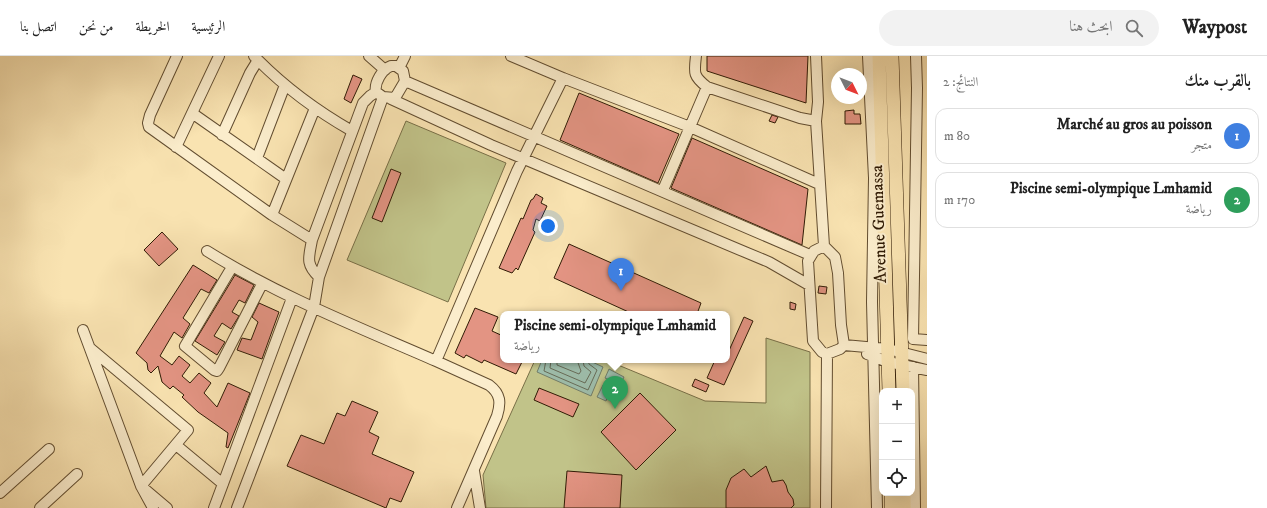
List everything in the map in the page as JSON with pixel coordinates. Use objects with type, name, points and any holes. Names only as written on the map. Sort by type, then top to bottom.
[{"type":"main road","name":"Avenue Guemassa","points":[[879,56],[885,215],[885,307],[889,388]]},
{"type":"main road","name":"Avenue Guemassa","points":[[892,56],[906,362],[903,388]]},
{"type":"main road","points":[[891,496],[891,508]]},
{"type":"main road","points":[[904,496],[904,508]]},
{"type":"street","points":[[177,56],[148,122],[153,132],[272,215],[312,240]]},
{"type":"street","points":[[176,147],[219,56]]},
{"type":"street","points":[[370,56],[384,70]]},
{"type":"street","points":[[399,68],[405,56]]},
{"type":"street","points":[[511,56],[563,78],[690,127],[819,184]]},
{"type":"street","points":[[696,56],[694,72],[696,79],[707,87],[800,118],[816,121]]},
{"type":"street","points":[[816,56],[816,121],[824,246],[835,257],[838,273],[844,345]]},
{"type":"street","points":[[868,56],[874,178],[872,302],[877,508]]},
{"type":"street","points":[[916,56],[922,89],[913,339],[927,340]]},
{"type":"street","points":[[222,135],[256,58],[285,85],[315,108],[352,131]]},
{"type":"street","points":[[319,277],[308,263],[312,240],[363,103],[370,96],[383,96],[398,94],[405,81],[405,75],[399,68],[391,66],[384,70],[376,84],[383,96],[437,121],[751,254],[809,285]]},
{"type":"street","points":[[436,361],[524,158],[563,78]]},
{"type":"street","points":[[405,81],[663,190],[810,255]]},
{"type":"street","points":[[257,158],[285,85]]},
{"type":"street","points":[[663,190],[707,87]]},
{"type":"street","points":[[237,508],[314,307],[319,277],[383,96]]},
{"type":"street","points":[[272,215],[315,108]]},
{"type":"street","points":[[192,113],[286,179]]},
{"type":"street","points":[[824,246],[819,247],[810,255],[808,261],[813,341],[822,352],[827,354],[840,349],[844,345]]},
{"type":"street","points":[[207,251],[262,284],[436,361],[493,388],[499,396],[500,402],[497,416],[457,508]]},
{"type":"street","points":[[232,267],[185,346],[214,370],[217,371],[219,368],[262,284]]},
{"type":"street","points":[[214,508],[292,298]]},
{"type":"street","points":[[83,330],[141,486],[153,508]]},
{"type":"street","points":[[844,345],[888,356],[927,370]]},
{"type":"street","points":[[90,348],[188,430],[141,486]]},
{"type":"street","points":[[826,508],[827,354]]},
{"type":"street","points":[[906,362],[927,359]]},
{"type":"street","points":[[906,362],[915,508]]},
{"type":"street","points":[[176,445],[223,484]]},
{"type":"street","points":[[0,493],[49,449]]},
{"type":"street","points":[[474,470],[480,508]]},
{"type":"street","points":[[40,508],[76,474]]},
{"type":"street","points":[[141,486],[167,508]]},
{"type":"green space","points":[[406,121],[506,163],[448,302],[347,260]]},
{"type":"green space","points":[[766,338],[810,352],[810,508],[486,508],[483,475],[534,363],[613,363],[705,401],[766,403]]},
{"type":"water","points":[[541,363],[594,363],[603,367],[591,396],[537,372]]},
{"type":"water","points":[[609,369],[624,377],[620,385],[605,378]]},
{"type":"water","points":[[603,385],[611,388],[606,401],[597,397]]},
{"type":"building","points":[[707,56],[808,56],[806,103],[707,71]]},
{"type":"building","points":[[353,75],[362,79],[351,103],[344,99]]},
{"type":"building","points":[[579,93],[679,134],[658,183],[560,140]]},
{"type":"building","points":[[854,110],[854,114],[860,114],[861,124],[845,124],[845,111]]},
{"type":"building","points":[[772,115],[778,117],[775,123],[769,121]]},
{"type":"building","points":[[692,138],[808,189],[802,245],[671,188]]},
{"type":"building","points":[[391,169],[401,173],[382,222],[372,218]]},
{"type":"building","points":[[536,194],[543,198],[541,203],[547,206],[540,221],[536,219],[533,230],[535,232],[518,270],[516,268],[512,273],[499,268],[521,218],[523,219],[531,200]]},
{"type":"building","points":[[162,232],[178,249],[159,266],[144,250]]},
{"type":"building","points":[[569,244],[701,303],[698,311],[626,311],[554,278]]},
{"type":"building","points":[[193,265],[217,280],[209,293],[201,289],[183,318],[190,324],[182,338],[174,332],[160,356],[172,365],[179,356],[190,365],[182,376],[190,383],[199,373],[211,383],[204,393],[217,407],[228,383],[250,393],[228,448],[226,447],[228,433],[198,412],[182,397],[184,395],[173,386],[170,389],[162,382],[158,366],[151,373],[148,370],[147,363],[136,353]]},
{"type":"building","points":[[235,275],[254,285],[245,303],[239,300],[232,312],[239,316],[231,329],[222,323],[214,336],[225,342],[217,355],[195,341]]},
{"type":"building","points":[[819,286],[827,287],[826,294],[818,293]]},
{"type":"building","points":[[790,302],[796,304],[795,310],[790,309]]},
{"type":"building","points":[[259,303],[279,312],[262,359],[237,350],[242,338],[251,340],[258,322],[252,317]]},
{"type":"building","points":[[475,308],[498,317],[492,331],[500,335],[500,363],[522,363],[516,374],[484,360],[482,363],[466,355],[464,358],[455,353]]},
{"type":"building","points":[[744,317],[753,321],[724,385],[707,378],[714,363],[730,363],[730,348]]},
{"type":"building","points":[[695,379],[709,385],[706,392],[692,386]]},
{"type":"building","points":[[539,388],[579,404],[573,417],[534,400]]},
{"type":"building","points":[[640,393],[676,430],[636,470],[601,432]]},
{"type":"building","points":[[352,401],[378,412],[369,432],[379,437],[372,454],[414,472],[401,502],[390,498],[386,508],[287,466],[301,435],[324,444],[337,413],[345,416]]},
{"type":"building","points":[[766,466],[772,482],[783,480],[793,499],[794,505],[791,508],[726,508],[726,490],[731,478],[744,469],[751,477]]},
{"type":"building","points":[[567,471],[622,475],[620,508],[564,508]]},
{"type":"place","name":"Marché au gros au poisson","points":[[621,291]]},
{"type":"place","name":"Piscine semi-olympique Lmhamid","points":[[615,409]]}]
